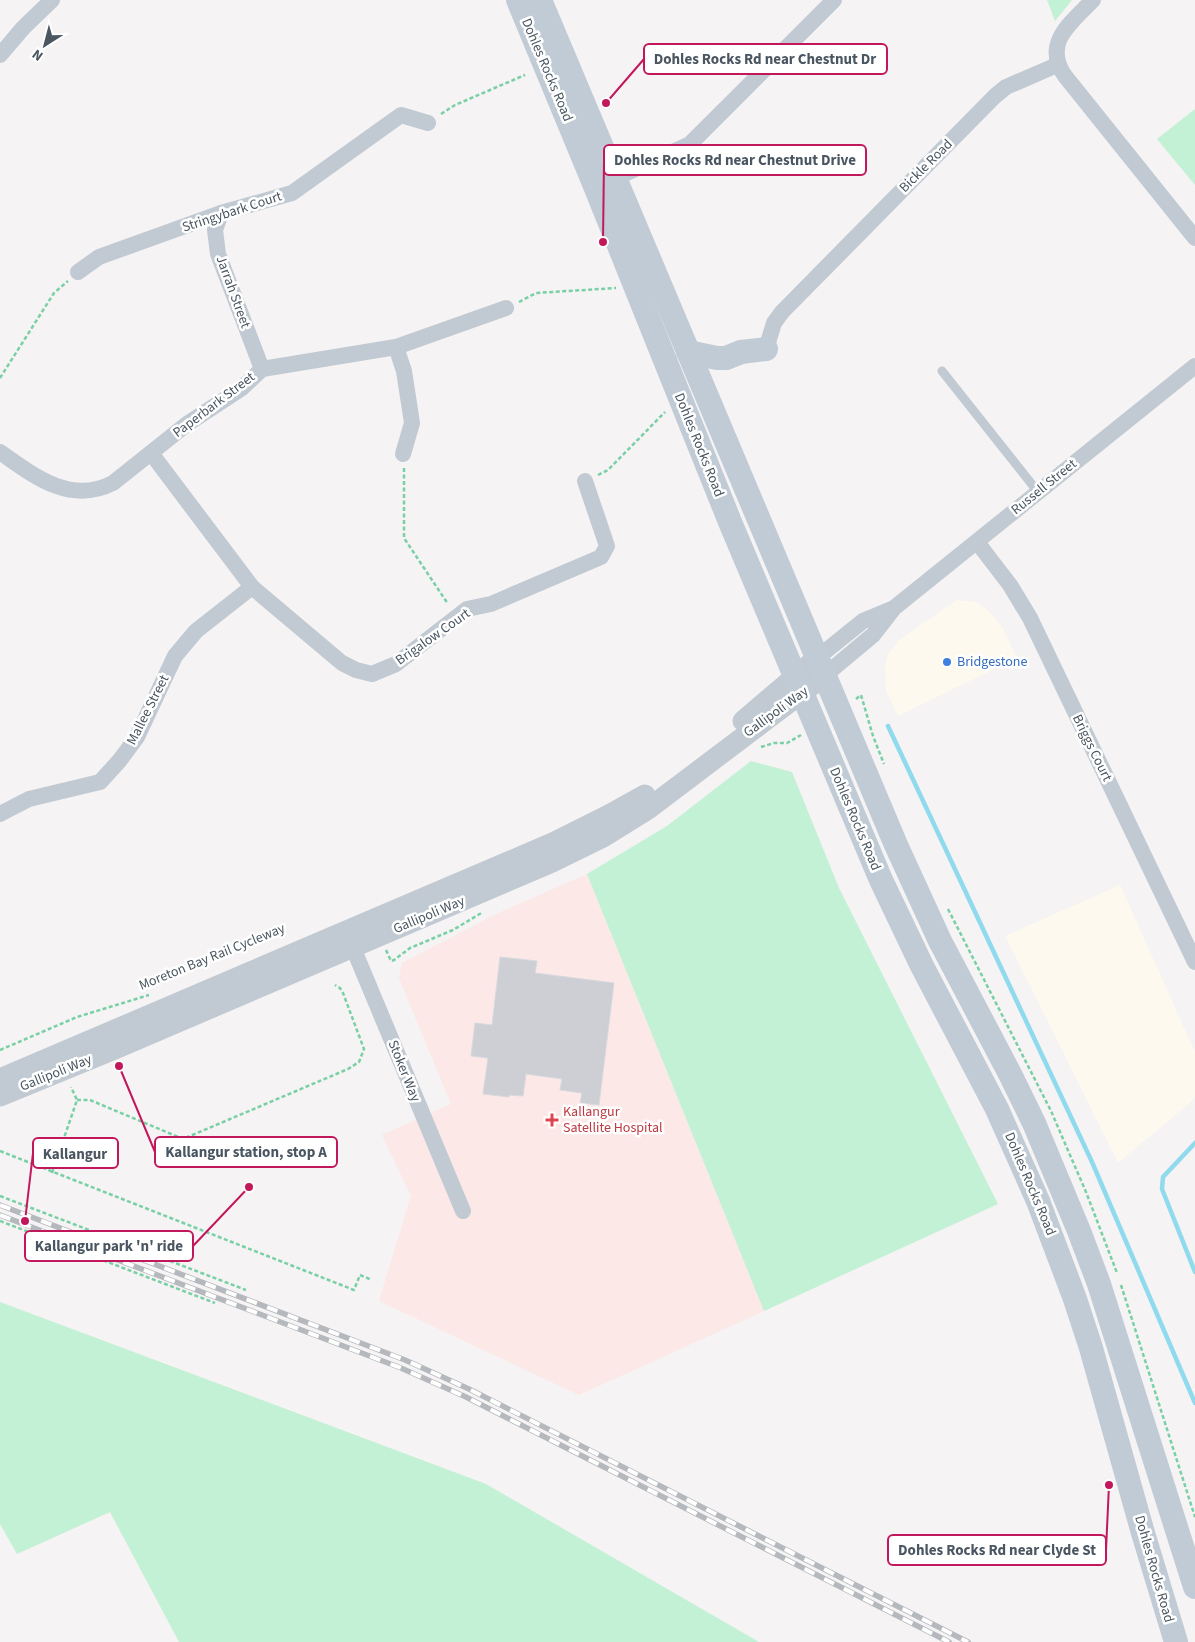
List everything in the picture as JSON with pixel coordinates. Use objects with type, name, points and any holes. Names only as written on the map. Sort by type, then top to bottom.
[{"type":"main road","name":"Dohles Rocks Road","points":[[518,0],[688,352],[917,893],[1010,1074],[1056,1175],[1099,1284],[1195,1587]]},
{"type":"main road","name":"Dohles Rocks Road","points":[[540,0],[730,522],[881,880],[922,966],[997,1109],[1019,1156],[1056,1247],[1091,1348],[1176,1642]]},
{"type":"main road","points":[[688,352],[726,358],[741,352],[766,349]]},
{"type":"street","points":[[0,55],[23,28],[52,0]]},
{"type":"street","points":[[605,182],[690,144],[834,0]]},
{"type":"street","points":[[1093,0],[1058,41],[1057,64],[1195,238]]},
{"type":"street","name":"Bickle Road","points":[[766,349],[771,330],[778,316],[995,96],[1006,87],[1057,64]]},
{"type":"street","name":"Stringybark Court","points":[[78,272],[99,257],[221,213],[292,193],[401,115],[428,123]]},
{"type":"street","name":"Jarrah Street","points":[[221,213],[215,230],[218,254],[262,369]]},
{"type":"street","name":"Paperbark Street","points":[[0,452],[50,484],[80,492],[93,490],[113,483],[187,424],[242,388],[262,369],[396,347],[506,308]]},
{"type":"street","points":[[396,347],[404,371],[412,423],[403,454]]},
{"type":"street","name":"Russell Street","points":[[820,667],[873,634],[894,608],[1195,366]]},
{"type":"street","name":"Brigalow Court","points":[[151,454],[252,587],[342,663],[356,670],[372,674],[396,664],[467,609],[491,604],[601,557],[607,546],[585,481]]},
{"type":"street","name":"Briggs Court","points":[[977,542],[1010,584],[1030,618],[1195,962]]},
{"type":"street","name":"Mallee Street","points":[[0,814],[29,799],[100,782],[137,737],[175,656],[196,631],[252,587]]},
{"type":"street","name":"Gallipoli Way","points":[[0,1096],[118,1048],[556,842],[624,807],[677,773],[799,685],[820,667]]},
{"type":"street","name":"Gallipoli Way","points":[[0,1079],[350,940]]},
{"type":"street","name":"Stoker Way","points":[[350,940],[463,1211]]},
{"type":"lane","points":[[942,371],[1038,492]]},
{"type":"path","points":[[428,123],[455,105],[526,76]]},
{"type":"path","points":[[0,378],[54,293],[78,272]]},
{"type":"path","points":[[506,308],[536,293],[617,288]]},
{"type":"path","points":[[585,481],[608,470],[666,411]]},
{"type":"path","points":[[403,454],[405,490],[404,538],[457,617]]},
{"type":"path","points":[[77,1100],[90,1100],[182,1139],[348,1069],[359,1062],[364,1049],[343,993],[335,985]]},
{"type":"path","name":"Moreton Bay Rail Cycleway","points":[[0,1050],[77,1017],[155,993]]},
{"type":"path","points":[[52,1173],[77,1100],[71,1087]]},
{"type":"path","points":[[0,1151],[354,1290],[360,1275],[372,1280]]},
{"type":"path","points":[[0,1196],[246,1290]]},
{"type":"path","points":[[0,1222],[215,1303]]},
{"type":"shaded area","name":"Bridgestone","points":[[957,600],[976,602],[990,612],[1003,628],[1017,658],[898,716],[886,691],[885,667],[888,654],[899,640]]},
{"type":"shaded area","name":"Kallangur Satellite Hospital","points":[[587,874],[764,1311],[579,1395],[379,1301],[411,1196],[382,1135],[451,1104],[399,978],[402,963],[494,915]]},
{"type":"shaded area","points":[[1120,885],[1195,1052],[1195,1096],[1191,1102],[1118,1163],[1005,936]]},
{"type":"green space","points":[[1047,0],[1072,0],[1055,21]]},
{"type":"green space","points":[[1195,109],[1195,185],[1157,139]]},
{"type":"green space","points":[[751,761],[792,772],[839,888],[998,1204],[764,1311],[587,874],[667,826]]},
{"type":"green space","points":[[0,1302],[486,1484],[759,1642],[179,1642],[110,1512],[17,1554],[0,1524]]},
{"type":"building","points":[[500,957],[537,961],[535,973],[614,983],[599,1105],[580,1103],[582,1093],[560,1090],[562,1079],[526,1074],[523,1096],[509,1095],[509,1097],[483,1094],[488,1058],[471,1056],[475,1023],[492,1025]]},
{"type":"waterway","points":[[888,726],[1092,1162],[1195,1403]]},
{"type":"waterway","points":[[1195,1143],[1163,1177],[1162,1189],[1195,1272]]},
{"type":"railway","points":[[0,1205],[405,1360],[469,1389],[968,1642]]},
{"type":"railway","points":[[0,1215],[401,1368],[466,1397],[949,1642]]},
{"type":"place","name":"Dohles Rocks Rd near Chestnut Dr","points":[[606,103]]},
{"type":"place","name":"Dohles Rocks Rd near Chestnut Drive","points":[[603,242]]},
{"type":"place","name":"Bridgestone","points":[[947,662]]},
{"type":"place","name":"Kallangur station, stop A","points":[[119,1066]]},
{"type":"place","name":"Kallangur Satellite Hospital","points":[[552,1120]]},
{"type":"place","name":"Kallangur park 'n' ride","points":[[249,1187]]},
{"type":"place","name":"Kallangur","points":[[25,1221]]},
{"type":"place","name":"Dohles Rocks Rd near Clyde St","points":[[1109,1485]]}]
